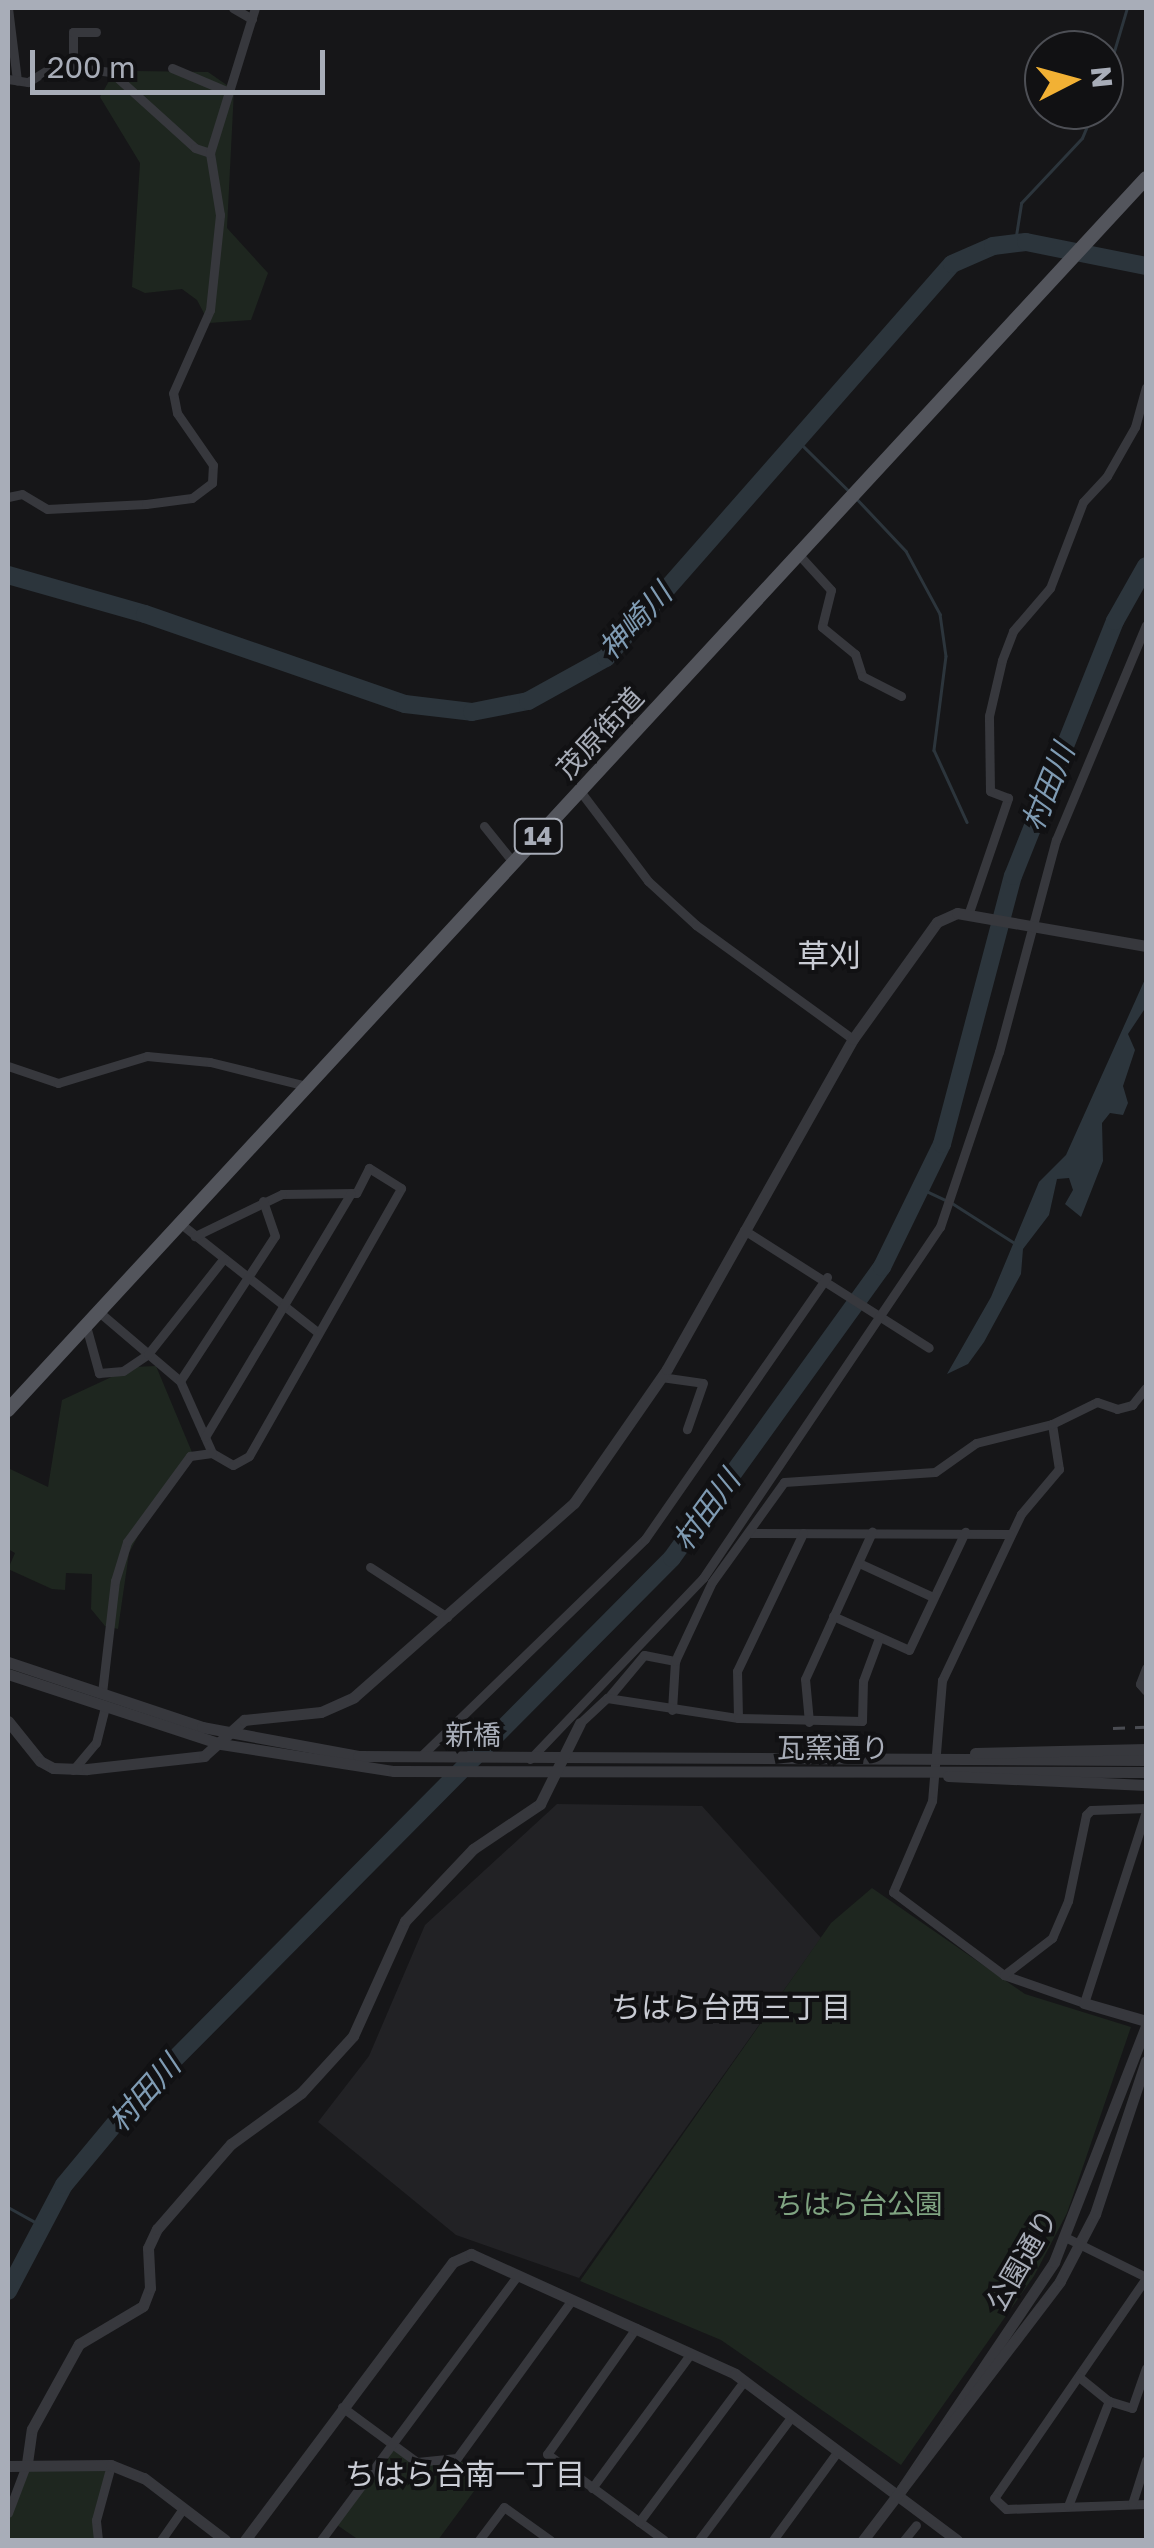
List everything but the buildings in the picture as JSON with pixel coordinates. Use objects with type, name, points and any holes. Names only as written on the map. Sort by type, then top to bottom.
[{"type":"main road","name":"茂原街道","points":[[8,1410],[1146,178]]},
{"type":"street","points":[[8,8],[12,79],[73,64],[124,78],[159,118],[210,153]]},
{"type":"street","points":[[233,8],[252,19]]},
{"type":"street","points":[[8,497],[22,494],[47,509],[146,504],[192,498],[212,482],[213,465],[177,413],[174,393],[210,310],[219,264],[210,153],[255,8]]},
{"type":"street","points":[[73,64],[73,32],[96,32]]},
{"type":"street","points":[[172,68],[229,92]]},
{"type":"street","points":[[968,915],[1008,798],[990,790],[989,716],[1002,660],[1013,631],[1050,588],[1082,502],[1108,476],[1135,427],[1146,387]]},
{"type":"street","points":[[800,556],[830,590],[822,628],[855,654],[862,676],[901,696]]},
{"type":"street","points":[[528,1760],[703,1578],[884,1316],[940,1227],[999,1052],[1056,840],[1146,625]]},
{"type":"street","points":[[580,791],[648,882],[696,925],[854,1039]]},
{"type":"street","points":[[484,826],[513,862]]},
{"type":"street","points":[[8,1721],[40,1761],[73,1770],[198,1756],[225,1739],[244,1720],[321,1712],[354,1697],[556,1524],[661,1377],[854,1039],[937,922],[968,915],[1146,946]]},
{"type":"street","points":[[8,1066],[58,1084],[148,1056],[210,1062],[307,1086]]},
{"type":"street","points":[[99,1312],[180,1380],[205,1438],[212,1453],[232,1465],[249,1456],[316,1331],[401,1188],[369,1168],[280,1304],[205,1438]]},
{"type":"street","points":[[195,1236],[282,1194],[351,1193]]},
{"type":"street","points":[[180,1380],[277,1228],[263,1202]]},
{"type":"street","points":[[181,1224],[316,1331]]},
{"type":"street","points":[[744,1230],[827,1277],[929,1348]]},
{"type":"street","points":[[86,1326],[99,1373],[123,1371],[148,1354],[224,1258]]},
{"type":"street","points":[[8,1674],[105,1707],[225,1739],[417,1765],[645,1538],[827,1277]]},
{"type":"street","points":[[661,1377],[703,1383],[687,1428]]},
{"type":"street","points":[[672,1710],[675,1661],[712,1582],[784,1482],[935,1472],[976,1444],[1052,1424],[1097,1402],[1118,1409],[1132,1405],[1146,1388]]},
{"type":"street","points":[[1052,1424],[1058,1469],[1010,1534],[942,1680],[932,1801],[893,1892],[1004,1975],[1146,2023]]},
{"type":"street","points":[[102,1693],[115,1581],[127,1542],[190,1456],[212,1453]]},
{"type":"street","points":[[809,1722],[806,1679],[872,1532]]},
{"type":"street","points":[[833,1616],[908,1650],[965,1532]]},
{"type":"street","points":[[750,1533],[1010,1534]]},
{"type":"street","points":[[738,1718],[737,1672],[803,1533]]},
{"type":"street","points":[[859,1563],[933,1597]]},
{"type":"street","points":[[370,1567],[448,1618]]},
{"type":"street","points":[[608,1698],[738,1718],[862,1721],[863,1681],[879,1638]]},
{"type":"street","points":[[8,2513],[27,2463],[32,2429],[79,2344],[143,2306],[150,2288],[148,2248],[157,2229],[231,2144],[301,2093],[353,2036],[405,1920],[476,1846],[540,1804],[580,1723],[608,1698],[644,1655],[675,1661]]},
{"type":"street","points":[[8,1662],[225,1739]]},
{"type":"street","points":[[1146,1668],[1140,1684],[1146,1691]]},
{"type":"street","points":[[73,1770],[96,1743],[105,1707]]},
{"type":"street","points":[[941,1766],[1043,1748],[1146,1749]]},
{"type":"street","name":"新橋","points":[[417,1765],[528,1760]]},
{"type":"street","name":"瓦窯通り","points":[[528,1760],[557,1766]]},
{"type":"street","name":"瓦窯通り","points":[[519,1770],[557,1766],[941,1766],[1146,1760]]},
{"type":"street","name":"新橋","points":[[417,1765],[519,1770]]},
{"type":"street","points":[[941,1766],[960,1780],[1146,1785]]},
{"type":"street","name":"瓦窯通り","points":[[941,1766],[1146,1772]]},
{"type":"street","points":[[1004,1975],[1052,1938],[1068,1901],[1086,1816],[1092,1810],[1146,1810],[1084,2003]]},
{"type":"street","name":"公園通り","points":[[863,2540],[897,2496],[1067,2238],[1146,2023]]},
{"type":"street","name":"公園通り","points":[[897,2496],[910,2487],[1037,2316],[1079,2245],[1146,2061]]},
{"type":"street","points":[[1067,2238],[1146,2278],[994,2492],[1006,2508],[1146,2504]]},
{"type":"street","points":[[245,2540],[458,2257],[471,2254],[691,2353],[744,2381],[955,2540]]},
{"type":"street","points":[[321,2540],[518,2275]]},
{"type":"street","points":[[342,2407],[417,2462],[457,2458],[572,2300]]},
{"type":"street","points":[[636,2328],[548,2449],[550,2458],[664,2540]]},
{"type":"street","points":[[592,2488],[691,2353]]},
{"type":"street","points":[[1079,2377],[1109,2401],[1132,2408],[1146,2368]]},
{"type":"street","points":[[639,2522],[744,2381]]},
{"type":"street","points":[[1068,2506],[1109,2401]]},
{"type":"street","points":[[699,2540],[792,2416]]},
{"type":"street","points":[[773,2540],[838,2451]]},
{"type":"street","points":[[1132,2504],[1146,2460]]},
{"type":"street","points":[[98,2540],[96,2520],[111,2464]]},
{"type":"street","points":[[8,2466],[111,2464],[144,2478],[225,2540]]},
{"type":"street","points":[[479,2540],[504,2507],[550,2540]]},
{"type":"street","points":[[161,2540],[183,2508]]},
{"type":"street","points":[[904,2540],[916,2524]]},
{"type":"shaded area","points":[[1146,977],[1146,1007],[1128,1034],[1135,1050],[1123,1086],[1128,1103],[1123,1115],[1110,1113],[1102,1123],[1103,1161],[1081,1217],[1065,1204],[1073,1190],[1069,1178],[1057,1179],[1049,1215],[1023,1249],[1021,1274],[984,1342],[968,1364],[947,1374],[991,1297],[1039,1182],[1066,1155]]},
{"type":"shaded area","points":[[557,1804],[702,1806],[821,1938],[579,2278],[456,2235],[318,2122],[369,2056],[425,1925]]},
{"type":"green space","points":[[136,71],[208,72],[234,90],[227,228],[268,273],[251,320],[209,323],[197,300],[182,289],[145,293],[132,287],[140,163],[100,97],[109,81]]},
{"type":"green space","points":[[156,1366],[194,1457],[151,1511],[129,1553],[118,1629],[105,1626],[91,1609],[92,1574],[66,1573],[65,1590],[52,1589],[8,1569],[15,1553],[8,1549],[8,1468],[48,1487],[62,1400],[133,1367]]},
{"type":"green space","name":"ちはら台公園","points":[[872,1888],[1025,1994],[1131,2027],[1067,2213],[1034,2276],[901,2465],[721,2340],[580,2281],[831,1923]]},
{"type":"green space","points":[[393,2444],[417,2462],[457,2458],[483,2479],[438,2540],[359,2540],[334,2523]]},
{"type":"green space","points":[[27,2463],[111,2465],[96,2520],[98,2540],[8,2540],[8,2513]]},
{"type":"waterway","points":[[1120,30],[1127,8]]},
{"type":"waterway","points":[[1015,242],[1021,203],[1085,130]]},
{"type":"waterway","name":"神崎川","points":[[8,575],[145,614],[405,704],[472,712],[528,701],[606,658],[952,264],[993,246],[1026,242],[1146,266]]},
{"type":"waterway","points":[[795,438],[849,491]]},
{"type":"waterway","points":[[858,500],[906,551],[940,614],[946,656],[934,750],[967,822]]},
{"type":"waterway","name":"村田川","points":[[8,2291],[64,2185],[137,2097],[672,1558],[882,1267],[942,1144],[1013,876],[1115,621],[1146,566]]},
{"type":"waterway","points":[[924,1190],[945,1200]]},
{"type":"waterway","points":[[952,1203],[1013,1242]]},
{"type":"waterway","points":[[8,2207],[41,2225]]},
{"type":"railway","points":[[1113,1728],[1146,1727]]},
{"type":"district","name":"草刈","points":[[829,955]]},
{"type":"district","name":"ちはら台西三丁目","points":[[731,2007]]},
{"type":"district","name":"ちはら台南一丁目","points":[[465,2474]]}]
